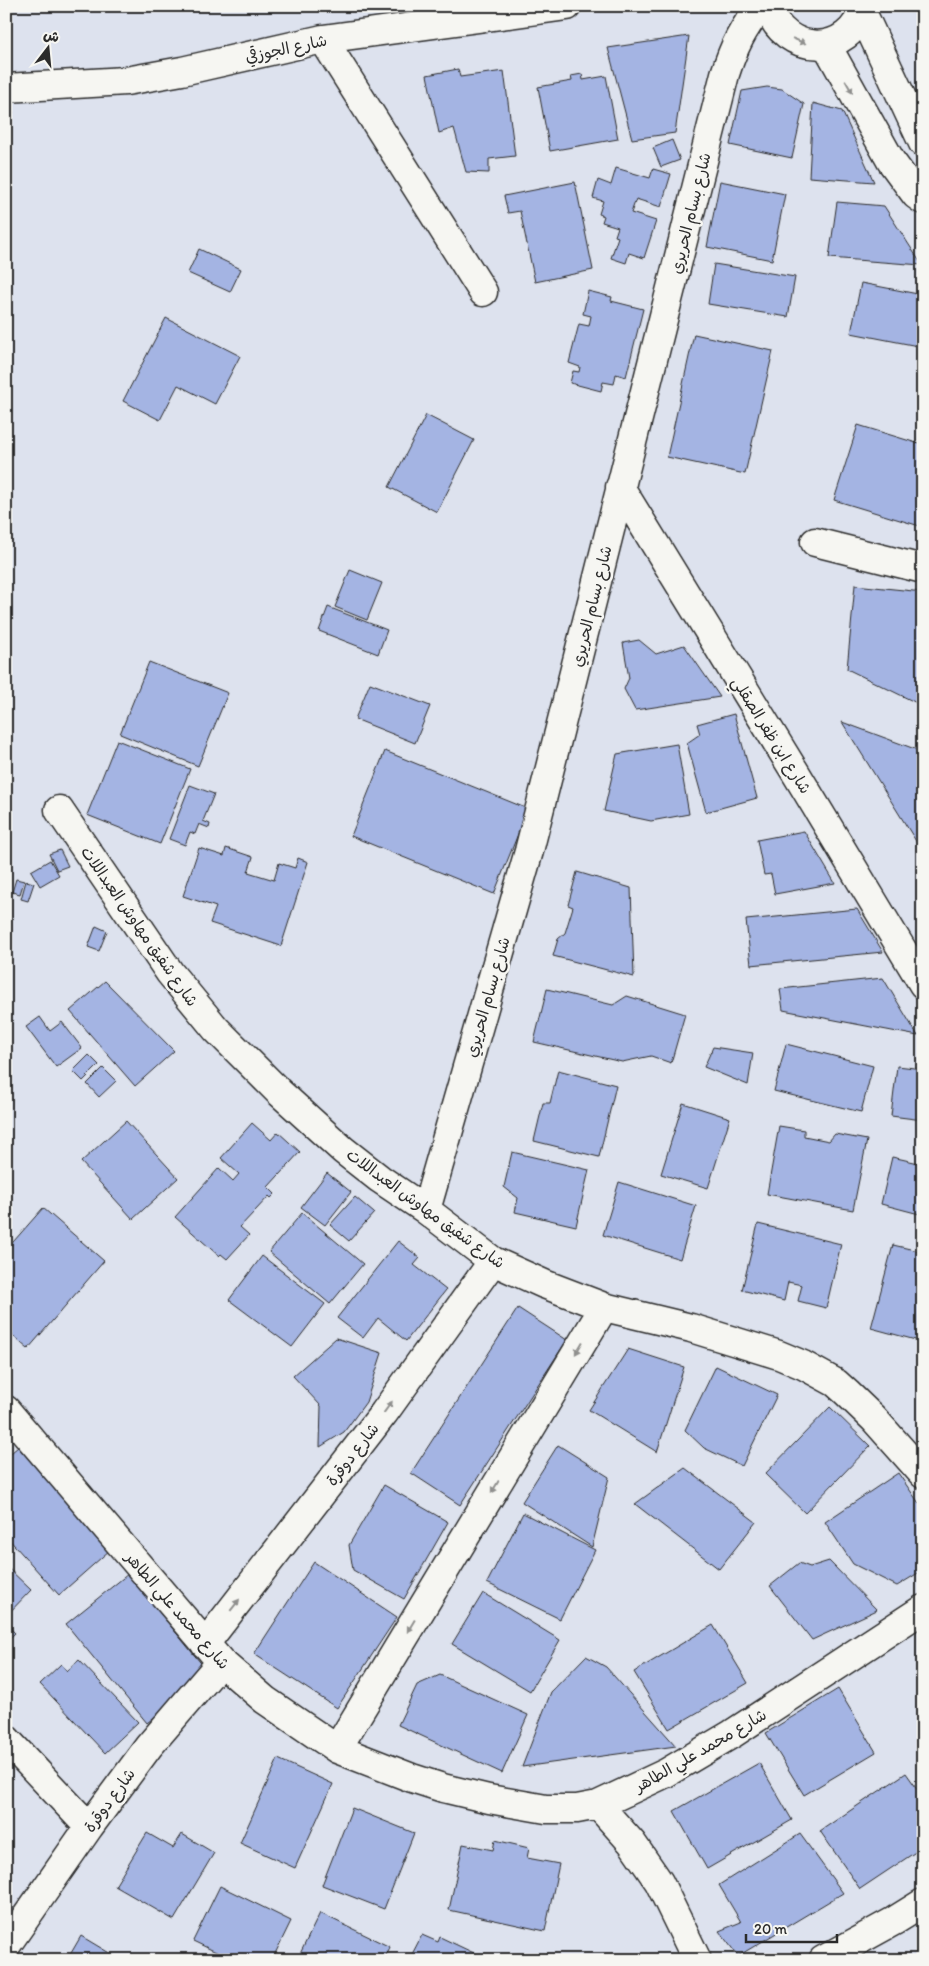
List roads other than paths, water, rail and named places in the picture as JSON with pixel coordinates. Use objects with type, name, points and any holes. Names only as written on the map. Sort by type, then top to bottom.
[{"type":"street","name":"شارع الجوزقي","points":[[6,88],[126,81],[182,71],[323,39],[567,6]]},
{"type":"street","name":"شارع بسام الحريري","points":[[426,1210],[529,852],[725,74],[738,39],[761,6]]},
{"type":"street","points":[[768,6],[773,20],[786,35],[805,44],[826,44],[837,41],[856,26],[863,9]]},
{"type":"street","points":[[863,9],[923,142]]},
{"type":"street","points":[[323,39],[483,292]]},
{"type":"street","points":[[826,44],[891,161],[916,195],[923,200]]},
{"type":"street","name":"شارع ابن ظفر الصقلي","points":[[620,487],[923,984]]},
{"type":"street","points":[[815,542],[923,569]]},
{"type":"street","name":"شارع شفيق مهاوش العبداللات","points":[[59,810],[170,973],[216,1029],[279,1092],[343,1150],[380,1179],[494,1260],[544,1284],[604,1306],[691,1328],[779,1355],[803,1365],[836,1383],[874,1419],[923,1474]]},
{"type":"street","name":"شارع دوقرة","points":[[6,1946],[494,1260]]},
{"type":"street","points":[[337,1749],[604,1306]]},
{"type":"street","name":"شارع محمد علي الطاهر","points":[[6,1410],[213,1653],[265,1700],[337,1749],[412,1778],[490,1800],[546,1809],[577,1809],[598,1805],[666,1773],[732,1734],[793,1696],[923,1609]]},
{"type":"street","points":[[6,1739],[89,1827]]},
{"type":"street","points":[[598,1805],[632,1843],[659,1882],[697,1960]]},
{"type":"street","points":[[823,1960],[923,1903]]}]
